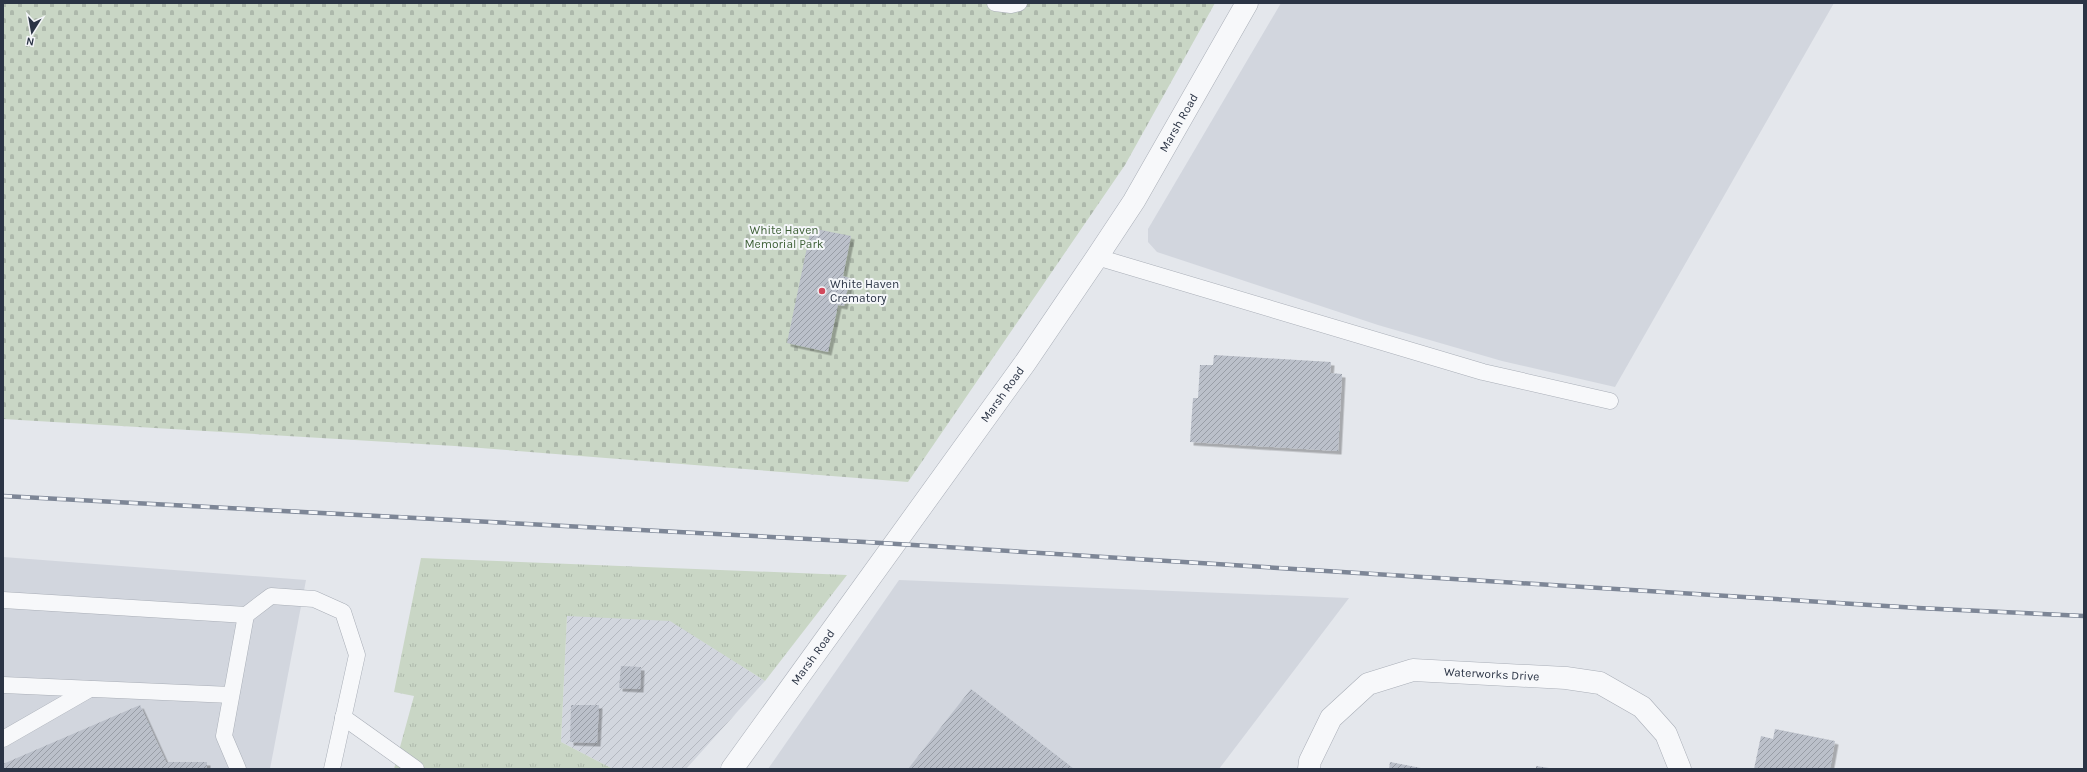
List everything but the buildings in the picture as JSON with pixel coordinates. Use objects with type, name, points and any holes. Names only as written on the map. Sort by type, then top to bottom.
[{"type":"street","name":"Marsh Road","points":[[733,769],[1025,363],[1097,257],[1134,201],[1247,3]]},
{"type":"street","name":"Waterworks Drive","points":[[1309,769],[1310,762],[1331,718],[1368,684],[1413,670],[1566,678],[1600,683],[1642,707],[1666,734],[1680,769]]},
{"type":"lane","points":[[995,3],[1011,5],[1019,3]]},
{"type":"lane","points":[[1097,257],[1483,372],[1610,401]]},
{"type":"lane","points":[[3,600],[246,615],[271,596],[314,599],[344,612],[357,655],[332,769]]},
{"type":"lane","points":[[238,769],[224,736],[246,615]]},
{"type":"lane","points":[[3,685],[231,695]]},
{"type":"lane","points":[[3,739],[90,689]]},
{"type":"lane","points":[[343,717],[416,769]]},
{"type":"shaded area","points":[[1281,3],[1834,3],[1615,387],[1502,361],[1378,325],[1157,252],[1148,242],[1148,229]]},
{"type":"shaded area","points":[[3,557],[306,580],[270,769],[3,769]]},
{"type":"shaded area","points":[[899,580],[1349,598],[1219,769],[768,769]]},
{"type":"shaded area","points":[[567,615],[670,620],[765,681],[686,769],[613,769],[561,742]]},
{"type":"green space","name":"White Haven Memorial Park","points":[[3,3],[1215,3],[1125,165],[908,482],[455,446],[3,419]]},
{"type":"green space","points":[[421,558],[847,575],[765,681],[670,621],[567,616],[561,742],[613,769],[394,769],[414,696],[394,692]]},
{"type":"railway","points":[[3,496],[865,542],[1918,608],[2084,616]]},
{"type":"place","name":"White Haven Crematory","points":[[822,291]]}]
